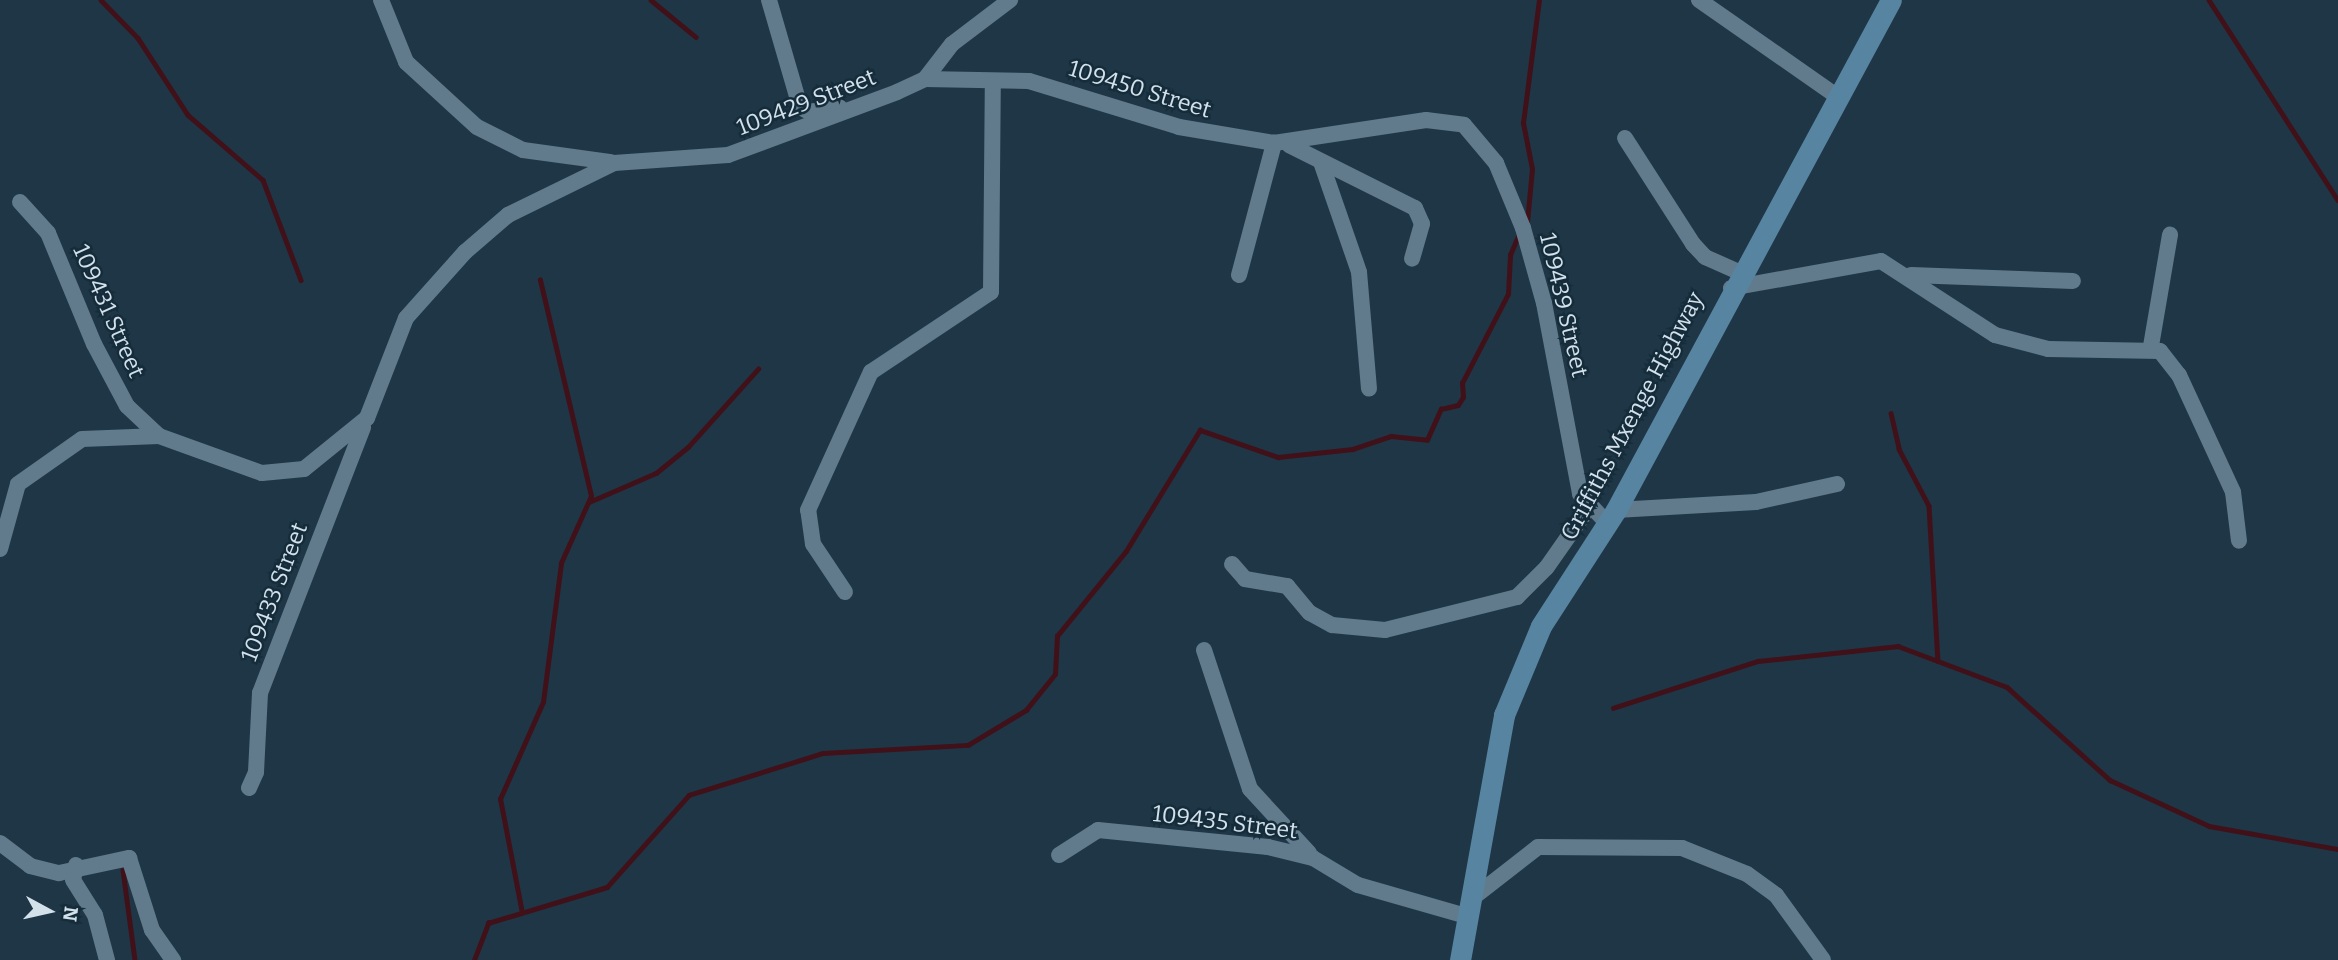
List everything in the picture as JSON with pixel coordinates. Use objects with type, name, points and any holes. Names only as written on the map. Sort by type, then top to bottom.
[{"type":"street","points":[[381,0],[406,62],[477,127],[523,150],[614,163]]},
{"type":"street","points":[[769,0],[800,107],[816,112],[877,99]]},
{"type":"street","name":"109429 Street","points":[[18,484],[82,439],[159,436],[243,468],[290,474],[324,457],[367,418],[406,318],[465,252],[508,215],[614,163],[728,155],[925,79],[952,44],[1010,0]]},
{"type":"street","points":[[1699,0],[1835,95]]},
{"type":"street","name":"Griffiths Mxenge Highway","points":[[1455,957],[1467,909],[1504,715],[1541,626],[1612,517],[1735,280],[1835,95],[1891,0]]},
{"type":"street","name":"109450 Street","points":[[925,79],[1029,81],[1179,127],[1282,144]]},
{"type":"street","points":[[845,592],[813,544],[807,520],[858,391],[884,361],[991,292],[993,81]]},
{"type":"street","name":"109439 Street","points":[[1282,144],[1426,120],[1464,125],[1481,139],[1534,257],[1577,483],[1588,507],[1612,517]]},
{"type":"street","points":[[1625,138],[1693,244],[1735,280],[1881,261],[1910,275],[1994,335],[2048,349],[2151,346],[2179,375],[2233,492],[2239,541]]},
{"type":"street","points":[[1239,275],[1282,144],[1415,208],[1422,224],[1412,259]]},
{"type":"street","points":[[1322,165],[1359,272],[1369,389]]},
{"type":"street","name":"109431 Street","points":[[20,202],[48,233],[94,344],[128,407],[159,436]]},
{"type":"street","points":[[2151,346],[2170,235]]},
{"type":"street","points":[[1910,275],[2073,281]]},
{"type":"street","name":"109433 Street","points":[[249,788],[256,772],[260,693],[367,418]]},
{"type":"street","points":[[0,492],[18,484]]},
{"type":"street","points":[[0,549],[18,484]]},
{"type":"street","points":[[1612,517],[1756,502],[1837,484]]},
{"type":"street","points":[[1231,564],[1245,579],[1287,586],[1310,612],[1332,625],[1385,630],[1517,597],[1547,567],[1588,507]]},
{"type":"street","points":[[1204,650],[1255,799],[1313,858]]},
{"type":"street","name":"109435 Street","points":[[1059,855],[1098,830],[1313,858],[1358,885],[1467,909]]},
{"type":"street","points":[[0,843],[30,866],[59,873],[76,865],[130,858],[152,930],[173,960]]},
{"type":"street","points":[[1467,909],[1538,847],[1682,848],[1747,874],[1776,895],[1824,960]]},
{"type":"street","points":[[76,865],[73,880],[95,915],[107,960]]},
{"type":"waterway","points":[[101,0],[138,38],[188,115],[263,180],[301,280]]},
{"type":"waterway","points":[[651,0],[696,37]]},
{"type":"waterway","points":[[1527,222],[1532,169],[1523,123],[1539,0]]},
{"type":"waterway","points":[[2209,0],[2338,200]]},
{"type":"waterway","points":[[474,960],[488,923],[607,887],[689,795],[823,753],[968,745],[1026,710],[1055,674],[1057,636],[1126,551],[1200,430],[1278,457],[1353,449],[1391,436],[1427,440],[1441,409],[1458,405],[1463,397],[1462,383],[1508,294],[1510,255],[1520,232]]},
{"type":"waterway","points":[[522,913],[500,799],[543,702],[561,563],[591,496],[540,280]]},
{"type":"waterway","points":[[589,502],[656,473],[688,447],[758,369]]},
{"type":"waterway","points":[[1891,413],[1899,449],[1929,506],[1938,661]]},
{"type":"waterway","points":[[1613,708],[1758,661],[1898,646],[2007,687],[2110,780],[2209,826],[2338,849]]},
{"type":"waterway","points":[[123,870],[135,960]]}]
